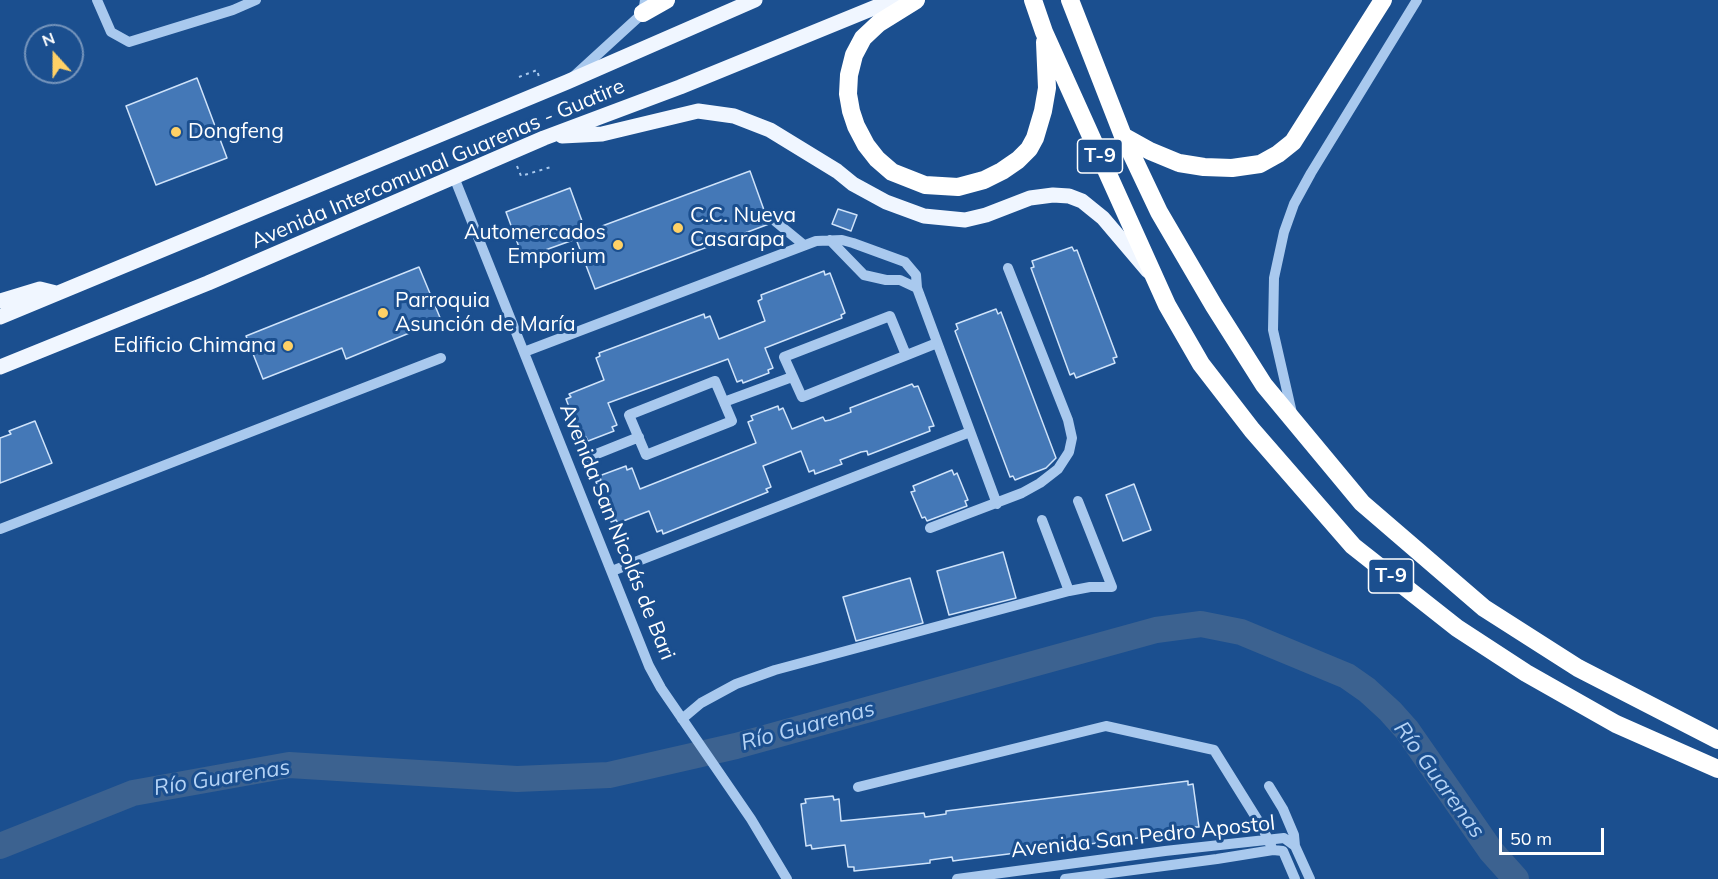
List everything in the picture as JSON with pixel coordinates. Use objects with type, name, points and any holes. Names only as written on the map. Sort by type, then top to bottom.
[{"type":"highway","points":[[644,7],[666,0]]},
{"type":"highway","points":[[916,0],[879,23],[863,38],[854,55],[849,75],[848,94],[856,126],[872,152],[892,172],[925,185],[958,187],[984,180],[1018,160],[1029,149],[1035,138],[1043,111],[1047,88],[1044,32]]},
{"type":"highway","name":"T-9","points":[[1033,0],[1044,32],[1167,305],[1201,364],[1252,430],[1353,546],[1457,628],[1526,673],[1616,724],[1718,769]]},
{"type":"highway","name":"T-9","points":[[1070,0],[1124,136],[1159,212],[1264,386],[1362,503],[1484,608],[1578,668],[1718,740]]},
{"type":"highway","points":[[1124,136],[1150,151],[1179,163],[1232,168],[1260,164],[1293,142],[1383,0]]},
{"type":"main road","name":"Avenida Intercomunal Guarenas - Guatire","points":[[0,317],[567,82],[755,0]]},
{"type":"main road","name":"Avenida Intercomunal Guarenas - Guatire","points":[[0,367],[208,283],[544,138],[680,87],[893,0]]},
{"type":"main road","points":[[544,138],[602,134],[698,111],[734,116],[770,130],[837,171],[853,184],[886,202],[924,216],[965,220],[986,215],[1030,198],[1053,195],[1082,201],[1103,218],[1156,280]]},
{"type":"main road","points":[[0,301],[40,289],[56,293]]},
{"type":"street","points":[[98,0],[111,32],[129,42],[233,10],[256,0]]},
{"type":"street","points":[[1294,422],[1273,330],[1274,278],[1284,232],[1294,204],[1311,173],[1417,0]]},
{"type":"street","points":[[567,82],[644,7]]},
{"type":"street","name":"Avenida San Nicolás de Bari","points":[[454,177],[650,666],[661,688],[751,819],[787,879]]},
{"type":"street","points":[[776,222],[804,245]]},
{"type":"street","points":[[830,240],[864,275],[886,280],[900,280],[917,288]]},
{"type":"street","points":[[524,352],[816,241],[853,243],[905,262],[916,276],[917,288],[997,504]]},
{"type":"street","points":[[930,528],[997,504],[1031,488],[1058,469],[1070,452],[1072,438],[1068,420],[1008,268]]},
{"type":"street","points":[[906,355],[890,316],[784,357],[802,397],[937,343]]},
{"type":"street","points":[[0,529],[441,358]]},
{"type":"street","points":[[724,402],[792,376]]},
{"type":"street","points":[[716,381],[724,402],[732,421],[646,455],[629,415],[716,381]]},
{"type":"street","points":[[612,571],[970,432]]},
{"type":"street","points":[[589,457],[639,437]]},
{"type":"street","points":[[682,719],[701,703],[736,684],[775,670],[1069,591],[1090,587],[1112,587],[1078,501]]},
{"type":"street","points":[[1042,520],[1069,591]]},
{"type":"street","points":[[858,787],[1106,726],[1214,750],[1270,845]]},
{"type":"street","points":[[1269,786],[1283,809],[1294,835],[1295,846]]},
{"type":"street","name":"Avenida San Pedro Apostol","points":[[1065,879],[1217,859],[1270,845],[1284,838],[1295,846],[1310,879]]},
{"type":"street","name":"Avenida San Pedro Apostol","points":[[957,879],[1165,851],[1270,845],[1283,851],[1295,879]]},
{"type":"path","points":[[519,77],[537,70],[544,91]]},
{"type":"path","points":[[511,152],[521,176],[551,167]]},
{"type":"building","name":"Dongfeng","points":[[197,78],[227,158],[156,185],[126,106]]},
{"type":"building","name":"C.C. Nueva Casarapa","points":[[750,171],[769,224],[595,289],[576,239],[523,258],[506,212],[570,188],[586,232]]},
{"type":"building","points":[[838,209],[857,215],[851,231],[832,224]]},
{"type":"building","points":[[1072,247],[1074,251],[1077,250],[1117,357],[1113,358],[1115,363],[1076,378],[1074,373],[1070,375],[1031,268],[1034,267],[1032,261]]},
{"type":"building","points":[[419,267],[441,320],[346,359],[342,348],[263,379],[246,336]]},
{"type":"building","points":[[824,271],[825,275],[830,273],[845,313],[841,315],[842,318],[765,348],[773,368],[768,370],[769,373],[743,383],[742,380],[737,382],[728,359],[608,403],[617,425],[612,427],[614,431],[588,441],[586,437],[581,439],[566,399],[571,397],[569,394],[604,380],[596,358],[600,356],[599,353],[704,314],[705,318],[710,316],[719,339],[765,321],[758,301],[762,299],[761,295]]},
{"type":"building","points":[[996,309],[998,314],[1001,312],[1056,458],[1046,468],[1015,480],[1013,476],[1010,477],[955,331],[958,329],[956,324]]},
{"type":"building","points":[[912,384],[914,387],[918,386],[934,426],[929,427],[930,431],[868,455],[867,451],[861,452],[840,460],[842,464],[815,474],[814,470],[809,472],[801,451],[763,466],[771,487],[766,489],[768,492],[663,534],[662,530],[657,532],[649,511],[618,523],[616,520],[611,522],[596,482],[601,480],[599,476],[626,466],[627,470],[632,468],[640,489],[756,443],[748,422],[753,420],[751,416],[778,406],[779,410],[783,408],[792,429],[823,417],[825,421],[830,420],[851,412],[850,408]]},
{"type":"building","points":[[35,421],[52,463],[0,483],[0,438],[11,434],[9,431]]},
{"type":"building","points":[[952,470],[954,475],[957,473],[968,500],[965,501],[967,506],[927,521],[925,517],[922,518],[911,492],[915,491],[913,486]]},
{"type":"building","points":[[1134,484],[1151,530],[1123,541],[1106,495]]},
{"type":"building","points":[[1003,552],[1016,598],[949,615],[937,571]]},
{"type":"building","points":[[910,578],[923,623],[856,641],[843,597]]},
{"type":"building","points":[[1188,781],[1188,785],[1193,784],[1199,827],[1194,827],[1194,831],[953,861],[952,857],[930,860],[930,863],[854,871],[854,867],[848,867],[845,845],[812,849],[811,845],[806,846],[801,804],[806,803],[805,799],[833,796],[834,800],[839,799],[841,821],[924,813],[925,817],[946,814],[946,811]]},
{"type":"waterway","name":"Río Guarenas","points":[[0,846],[133,793],[289,765],[517,779],[609,775],[736,746],[1156,630],[1201,624],[1241,632],[1347,676],[1367,690],[1407,730],[1491,851],[1516,879]]},
{"type":"place","name":"Dongfeng","points":[[176,132]]},
{"type":"place","name":"C.C. Nueva Casarapa","points":[[678,228]]},
{"type":"place","name":"Automercados Emporium","points":[[618,245]]},
{"type":"place","name":"Parroquia Asunción de María","points":[[383,313]]},
{"type":"place","name":"Edificio Chimana","points":[[288,346]]}]
